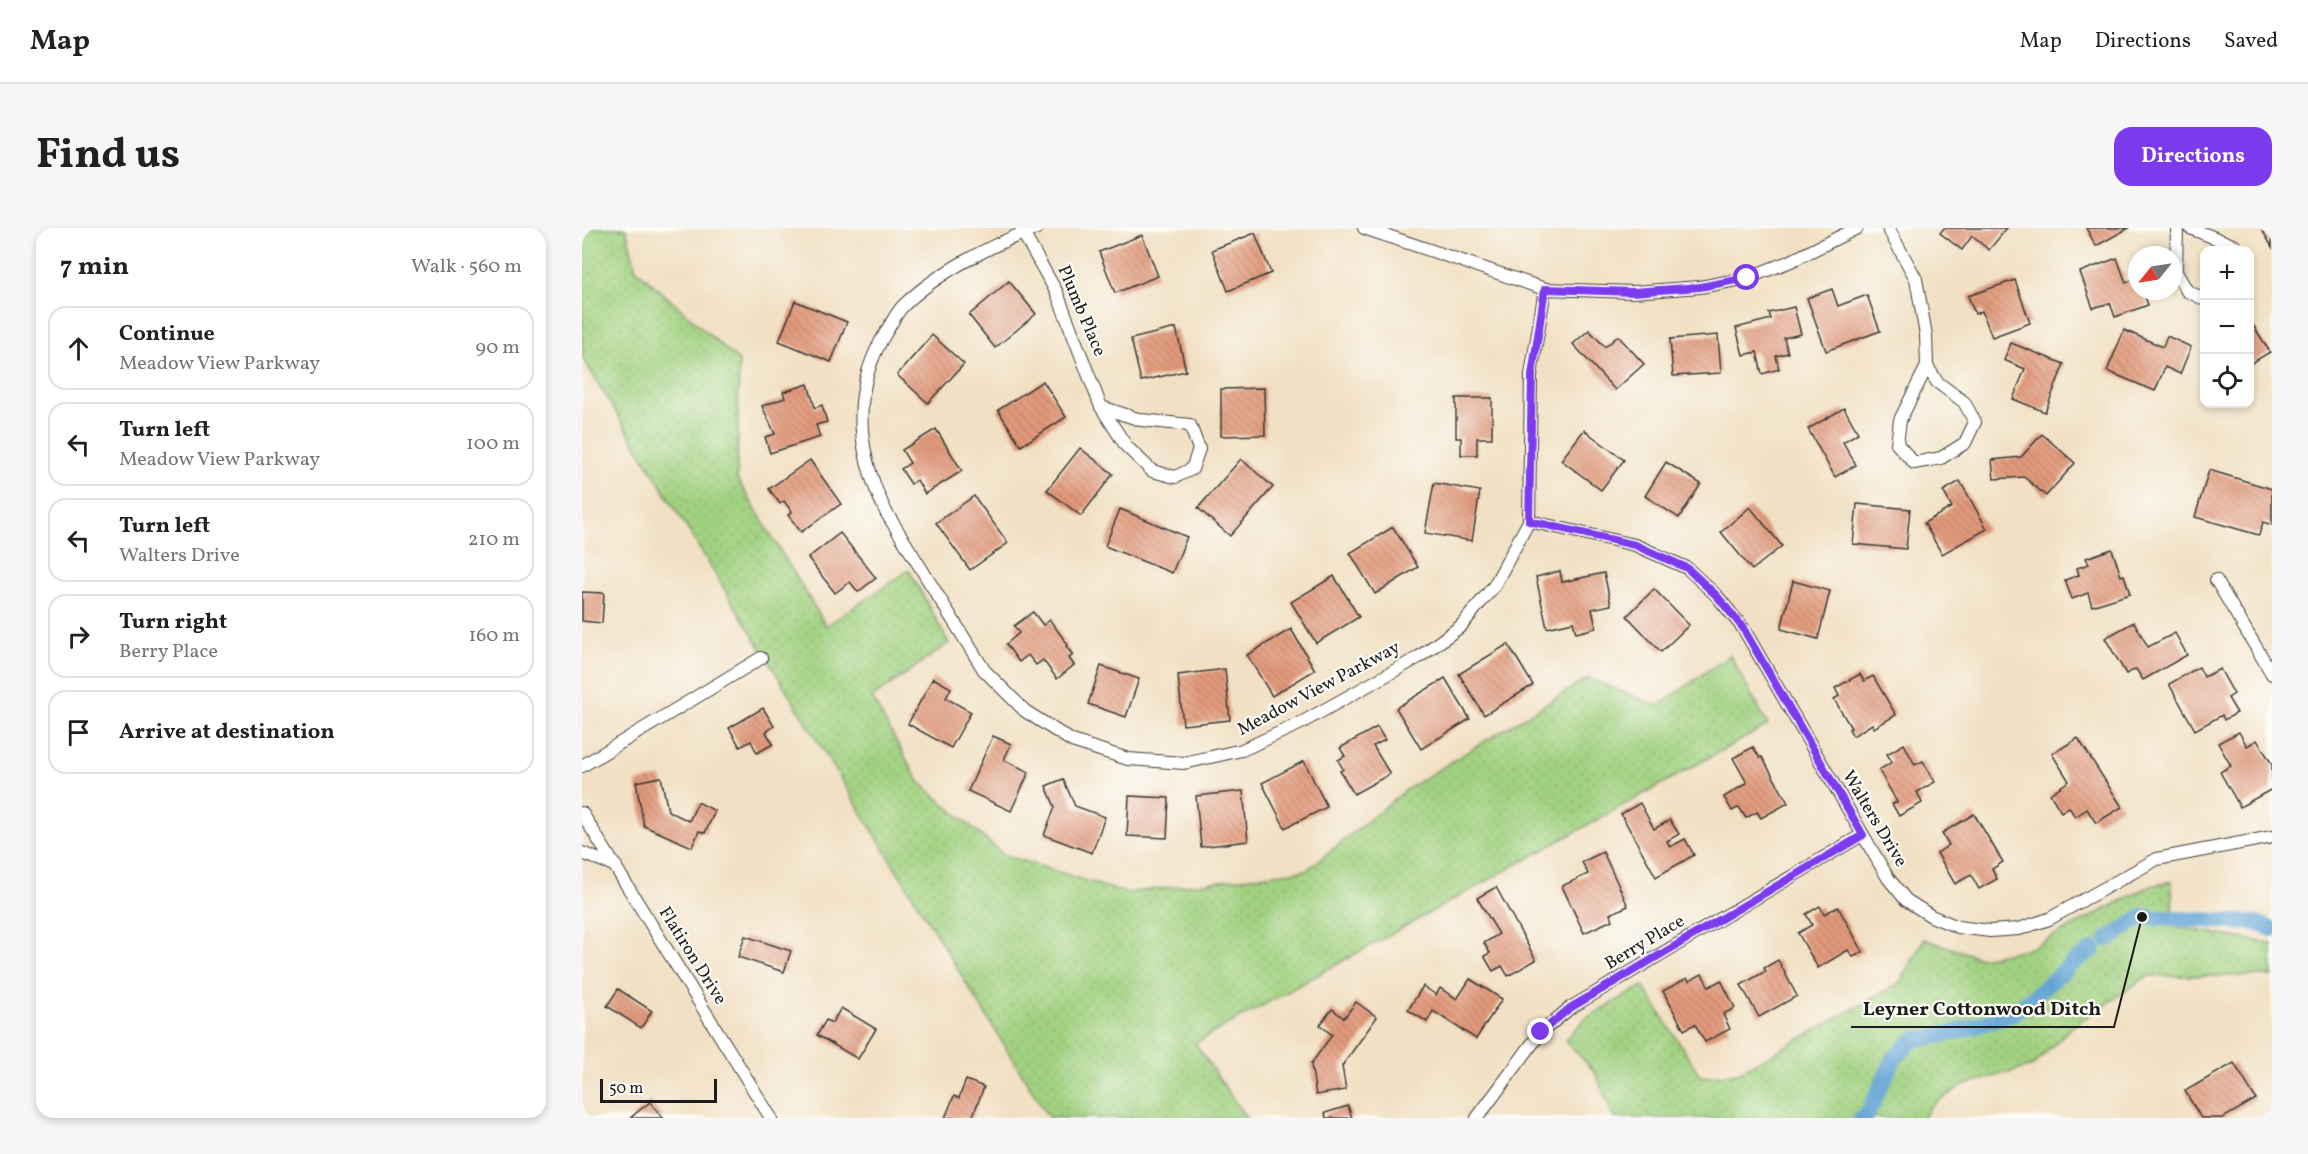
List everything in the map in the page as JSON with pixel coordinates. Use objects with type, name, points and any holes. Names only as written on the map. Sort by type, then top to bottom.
[{"type":"street","name":"Meadow View Parkway","points":[[1037,228],[949,271],[902,307],[881,340],[871,361],[862,390],[861,423],[864,455],[873,486],[886,512],[984,670],[1025,711],[1072,741],[1128,759],[1184,762],[1242,750],[1271,738],[1419,657],[1461,626],[1494,586],[1529,521],[1532,375],[1545,289]]},
{"type":"street","points":[[1364,228],[1545,289],[1633,292],[1700,287],[1747,278],[1791,261],[1857,228]]},
{"type":"street","points":[[1888,228],[1916,279],[1926,335],[1927,366],[1900,420],[1897,444],[1914,463],[1941,458],[1965,443],[1975,422],[1964,402],[1937,382],[1927,366]]},
{"type":"street","points":[[2177,228],[2176,272],[2187,291],[2200,297]]},
{"type":"street","points":[[2190,228],[2235,246]]},
{"type":"street","name":"Plumb Place","points":[[1023,233],[1057,293],[1101,407],[1126,446],[1152,471],[1175,477],[1192,469],[1199,449],[1190,425],[1141,420],[1101,407]]},
{"type":"street","name":"Walters Drive","points":[[1529,521],[1635,545],[1687,568],[1717,596],[1743,628],[1887,878],[1906,900],[1931,916],[1958,927],[1990,931],[2019,929],[2049,919],[2157,859],[2272,837]]},
{"type":"street","points":[[2216,580],[2272,675]]},
{"type":"street","points":[[582,766],[761,658]]},
{"type":"street","name":"Flatiron Drive","points":[[582,813],[771,1118]]},
{"type":"street","name":"Berry Place","points":[[1477,1118],[1541,1032],[1570,1008],[1863,835]]},
{"type":"street","points":[[582,853],[616,866]]},
{"type":"green space","points":[[582,228],[626,228],[636,269],[739,361],[737,479],[826,626],[909,570],[949,643],[872,698],[919,782],[1004,855],[1125,893],[1307,870],[1407,789],[1588,678],[1658,706],[1730,655],[1768,725],[1195,1043],[1246,1118],[1049,1118],[582,357]]},
{"type":"green space","points":[[2172,881],[2173,926],[2272,944],[2272,976],[2148,976],[2068,1030],[2033,1066],[1963,1085],[1930,1107],[1924,1118],[1614,1118],[1595,1072],[1565,1040],[1586,1018],[1643,986],[1701,1077],[1738,1073],[1900,983],[1924,939],[1981,958],[2031,948],[2150,886]]},
{"type":"building","points":[[1944,228],[2007,228],[1989,250],[1972,236],[1962,250],[1940,233]]},
{"type":"building","points":[[2086,228],[2129,228],[2096,246]]},
{"type":"building","points":[[2261,228],[2272,228],[2272,247]]},
{"type":"building","points":[[1255,233],[1271,273],[1228,291],[1212,250]]},
{"type":"building","points":[[1142,235],[1158,276],[1115,293],[1099,252]]},
{"type":"building","points":[[2117,258],[2126,283],[2128,282],[2128,300],[2146,300],[2148,305],[2115,317],[2110,303],[2093,308],[2080,272]]},
{"type":"building","points":[[2015,280],[2030,323],[1992,337],[1982,311],[1975,314],[1968,296]]},
{"type":"building","points":[[1009,281],[1036,314],[995,348],[969,315]]},
{"type":"building","points":[[1832,289],[1838,306],[1867,295],[1880,331],[1826,351],[1807,298]]},
{"type":"building","points":[[795,301],[847,322],[831,362],[779,341]]},
{"type":"building","points":[[1794,307],[1801,334],[1784,338],[1788,353],[1776,356],[1779,369],[1762,374],[1757,352],[1743,355],[1736,328],[1771,319],[1769,313]]},
{"type":"building","points":[[2254,327],[2270,352],[2254,362]]},
{"type":"building","points":[[1176,328],[1186,371],[1141,381],[1131,339]]},
{"type":"building","points":[[1589,330],[1605,347],[1618,336],[1644,364],[1615,390],[1573,344]]},
{"type":"building","points":[[2124,330],[2163,347],[2167,336],[2191,347],[2180,374],[2165,367],[2155,391],[2107,371]]},
{"type":"building","points":[[932,335],[964,364],[928,403],[897,375]]},
{"type":"building","points":[[1718,335],[1721,373],[1673,376],[1670,339]]},
{"type":"building","points":[[2011,343],[2064,364],[2045,412],[2013,399],[2025,369],[2004,360]]},
{"type":"building","points":[[1043,381],[1066,417],[1021,446],[998,410]]},
{"type":"building","points":[[808,384],[815,408],[822,405],[827,422],[816,425],[820,437],[770,453],[765,437],[775,434],[762,406],[785,398],[783,392]]},
{"type":"building","points":[[1264,388],[1265,435],[1221,436],[1221,389]]},
{"type":"building","points":[[1456,398],[1492,398],[1492,438],[1477,438],[1477,455],[1461,455],[1461,438],[1456,438]]},
{"type":"building","points":[[1844,408],[1858,433],[1843,442],[1856,465],[1835,477],[1808,429]]},
{"type":"building","points":[[936,429],[962,471],[925,494],[917,480],[911,484],[901,469],[910,463],[902,450]]},
{"type":"building","points":[[1584,430],[1624,460],[1601,490],[1561,460]]},
{"type":"building","points":[[2042,434],[2075,463],[2046,496],[2024,477],[1994,479],[1992,460],[2021,457]]},
{"type":"building","points":[[1080,448],[1113,474],[1081,516],[1047,490]]},
{"type":"building","points":[[1241,459],[1273,487],[1230,536],[1198,508]]},
{"type":"building","points":[[810,460],[841,504],[801,532],[788,515],[792,512],[784,501],[780,504],[769,489]]},
{"type":"building","points":[[1666,462],[1701,484],[1679,518],[1645,496]]},
{"type":"building","points":[[2209,470],[2272,489],[2272,525],[2263,522],[2259,535],[2195,517]]},
{"type":"building","points":[[1960,481],[1987,529],[1942,554],[1924,523],[1952,507],[1943,491]]},
{"type":"building","points":[[1434,483],[1480,491],[1472,541],[1425,533]]},
{"type":"building","points":[[974,496],[1008,543],[970,570],[936,523]]},
{"type":"building","points":[[1857,504],[1910,509],[1906,549],[1853,544]]},
{"type":"building","points":[[1750,507],[1782,546],[1752,570],[1721,532]]},
{"type":"building","points":[[1120,509],[1187,537],[1172,573],[1105,546]]},
{"type":"building","points":[[1393,527],[1418,567],[1375,594],[1350,553]]},
{"type":"building","points":[[840,533],[876,578],[858,592],[850,582],[835,593],[808,558]]},
{"type":"building","points":[[2112,549],[2130,594],[2092,606],[2088,593],[2072,599],[2065,580],[2079,575],[2077,568],[2089,564],[2086,558]]},
{"type":"building","points":[[1560,571],[1562,582],[1604,573],[1611,605],[1592,609],[1596,628],[1576,633],[1573,622],[1547,628],[1536,577]]},
{"type":"building","points":[[1334,576],[1359,617],[1316,643],[1291,602]]},
{"type":"building","points":[[1793,581],[1830,591],[1818,639],[1781,629]]},
{"type":"building","points":[[1654,589],[1689,625],[1661,652],[1627,616]]},
{"type":"building","points":[[582,592],[604,593],[602,623],[582,621]]},
{"type":"building","points":[[1033,612],[1043,625],[1050,620],[1073,655],[1069,658],[1074,665],[1057,679],[1043,660],[1036,665],[1028,655],[1019,662],[1006,644],[1019,633],[1014,626]]},
{"type":"building","points":[[2134,622],[2148,647],[2175,633],[2187,655],[2143,680],[2136,669],[2126,674],[2105,638]]},
{"type":"building","points":[[1291,629],[1315,670],[1272,696],[1247,655]]},
{"type":"building","points":[[1508,644],[1533,685],[1484,715],[1459,674]]},
{"type":"building","points":[[1101,666],[1139,679],[1126,717],[1088,704]]},
{"type":"building","points":[[2199,667],[2204,677],[2220,669],[2234,694],[2228,698],[2237,713],[2224,720],[2222,715],[2195,730],[2169,684]]},
{"type":"building","points":[[1225,669],[1230,720],[1183,725],[1178,675]]},
{"type":"building","points":[[1860,674],[1864,681],[1873,676],[1896,715],[1874,728],[1872,724],[1853,736],[1849,729],[1851,728],[1834,699],[1839,696],[1835,688]]},
{"type":"building","points":[[933,678],[951,688],[946,698],[971,712],[951,748],[908,724]]},
{"type":"building","points":[[1445,678],[1470,719],[1421,749],[1396,708]]},
{"type":"building","points":[[763,708],[774,726],[766,732],[773,744],[757,753],[751,741],[740,747],[729,728]]},
{"type":"building","points":[[1377,727],[1385,740],[1373,746],[1390,774],[1354,794],[1340,771],[1343,769],[1338,760],[1345,756],[1340,748]]},
{"type":"building","points":[[2239,732],[2247,746],[2257,740],[2272,764],[2272,789],[2240,807],[2220,772],[2231,766],[2218,743]]},
{"type":"building","points":[[993,736],[1011,744],[1004,760],[1029,772],[1011,811],[968,791]]},
{"type":"building","points":[[2078,738],[2122,807],[2096,823],[2087,809],[2075,817],[2069,807],[2061,812],[2050,794],[2069,781],[2052,754]]},
{"type":"building","points":[[1904,744],[1915,765],[1923,761],[1935,782],[1917,792],[1922,803],[1899,816],[1892,804],[1897,802],[1879,770],[1892,762],[1887,754]]},
{"type":"building","points":[[1753,747],[1760,758],[1762,757],[1788,803],[1761,818],[1757,812],[1746,818],[1739,807],[1732,811],[1724,797],[1747,783],[1733,758]]},
{"type":"building","points":[[1304,761],[1327,807],[1285,828],[1262,783]]},
{"type":"building","points":[[661,777],[668,811],[689,821],[698,802],[715,811],[705,833],[699,831],[692,847],[644,826],[636,782]]},
{"type":"building","points":[[1063,779],[1075,806],[1105,817],[1092,853],[1044,835],[1055,807],[1046,786]]},
{"type":"building","points":[[1243,791],[1248,841],[1201,847],[1196,796]]},
{"type":"building","points":[[1129,796],[1169,798],[1167,838],[1127,836]]},
{"type":"building","points":[[1640,803],[1654,829],[1670,820],[1679,834],[1667,841],[1670,847],[1685,839],[1694,855],[1656,877],[1621,814]]},
{"type":"building","points":[[1974,814],[2003,862],[1992,869],[1997,879],[1979,889],[1971,875],[1955,884],[1937,853],[1949,845],[1942,833]]},
{"type":"building","points":[[1603,852],[1628,906],[1610,914],[1612,920],[1584,933],[1562,886],[1588,874],[1582,862]]},
{"type":"building","points":[[1496,887],[1536,960],[1508,976],[1502,966],[1493,971],[1484,956],[1490,953],[1484,943],[1499,934],[1477,898]]},
{"type":"building","points":[[1820,906],[1824,914],[1838,907],[1863,952],[1853,957],[1848,950],[1818,968],[1798,933],[1812,925],[1806,914]]},
{"type":"building","points":[[745,936],[791,951],[784,972],[738,957]]},
{"type":"building","points":[[1778,960],[1797,996],[1759,1017],[1741,985],[1766,971],[1764,968]]},
{"type":"building","points":[[1702,974],[1709,987],[1721,980],[1735,1008],[1723,1014],[1730,1029],[1705,1042],[1695,1024],[1684,1030],[1663,991],[1687,978],[1689,981]]},
{"type":"building","points":[[1470,979],[1502,999],[1476,1039],[1433,1011],[1427,1022],[1408,1010],[1423,986],[1436,995],[1440,988],[1457,999]]},
{"type":"building","points":[[618,989],[652,1011],[641,1028],[607,1006]]},
{"type":"building","points":[[1356,1002],[1377,1017],[1342,1066],[1346,1090],[1316,1095],[1311,1064],[1332,1035],[1320,1025],[1332,1009],[1344,1018]]},
{"type":"building","points":[[841,1008],[876,1029],[858,1059],[817,1035],[826,1020],[832,1023]]},
{"type":"building","points":[[2234,1063],[2256,1099],[2223,1118],[2201,1118],[2185,1091]]},
{"type":"building","points":[[966,1080],[984,1087],[972,1118],[945,1118],[954,1096],[959,1098]]},
{"type":"building","points":[[650,1102],[663,1118],[630,1118]]},
{"type":"building","points":[[1348,1106],[1352,1118],[1326,1118],[1325,1113]]},
{"type":"waterway","points":[[2108,939],[2142,917],[2257,923],[2272,929]]},
{"type":"waterway","points":[[1861,1118],[1867,1115],[1893,1060],[1913,1040],[1953,1033],[2013,1014],[2074,962],[2094,949]]},
{"type":"place","name":"Leyner Cottonwood Ditch","points":[[2142,917]]},
{"type":"route","points":[[1541,1032],[1570,1008],[1863,835],[1743,628],[1717,596],[1687,568],[1635,545],[1529,521],[1532,375],[1545,289],[1633,292],[1700,287],[1747,278]]}]
